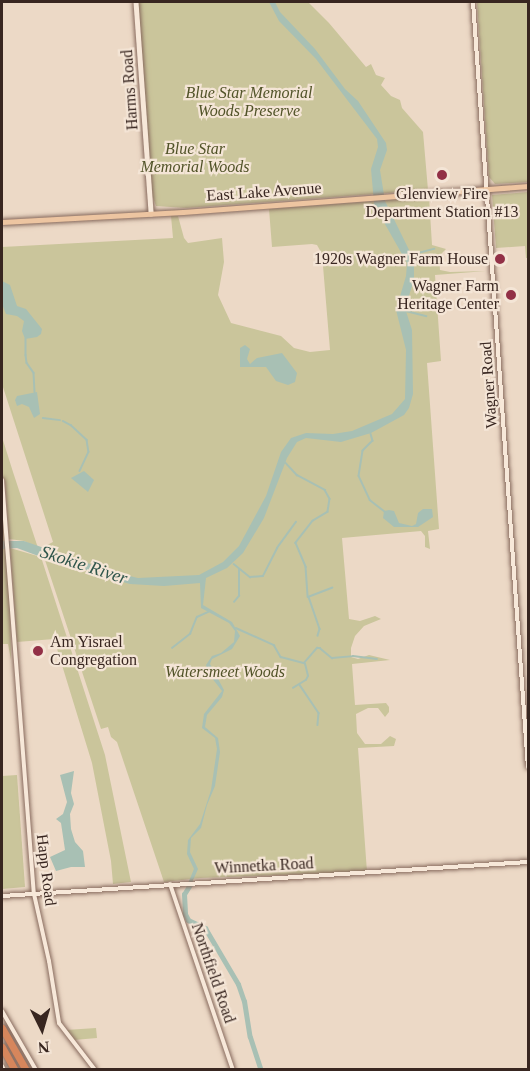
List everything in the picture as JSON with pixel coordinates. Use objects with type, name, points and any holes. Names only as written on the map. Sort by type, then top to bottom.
[{"type":"highway","points":[[2,1028],[26,1070]]},
{"type":"highway","points":[[2,1047],[15,1070]]},
{"type":"main road","name":"Harms Road","points":[[136,2],[151,213]]},
{"type":"main road","name":"East Lake Avenue","points":[[2,222],[528,186]]},
{"type":"street","name":"Wagner Road","points":[[473,2],[528,767]]},
{"type":"street","name":"Happ Road","points":[[2,480],[34,894],[49,961],[59,1023],[95,1070]]},
{"type":"street","name":"Winnetka Road","points":[[2,896],[528,862]]},
{"type":"street","name":"Northfield Road","points":[[170,884],[233,1070]]},
{"type":"street","points":[[2,1011],[36,1070]]},
{"type":"street","points":[[2,1066],[4,1070]]},
{"type":"green space","name":"Blue Star Memorial Woods Preserve","points":[[138,2],[308,2],[366,67],[371,64],[376,75],[385,78],[381,85],[391,96],[400,100],[402,108],[423,132],[428,190],[186,208],[156,206],[152,195]]},
{"type":"green space","points":[[477,2],[528,2],[528,182],[495,184],[489,177]]},
{"type":"green space","points":[[528,192],[528,258],[526,258],[525,246],[496,248],[492,195]]},
{"type":"green space","name":"Watersmeet Woods","points":[[429,197],[432,245],[446,249],[439,256],[440,270],[486,271],[435,275],[441,361],[427,363],[439,529],[428,531],[430,549],[425,547],[425,536],[421,531],[342,538],[349,619],[360,621],[375,616],[381,619],[364,626],[355,636],[351,657],[358,659],[369,655],[390,660],[352,664],[355,705],[386,703],[389,707],[389,712],[385,717],[378,708],[368,708],[356,714],[357,733],[365,744],[381,744],[390,736],[396,739],[394,746],[358,748],[367,872],[200,878],[164,882],[117,742],[111,737],[108,727],[101,729],[44,557],[66,561],[69,555],[41,548],[53,542],[2,384],[2,247],[173,238],[171,216],[178,216],[184,238],[188,243],[222,238],[224,262],[218,295],[231,323],[281,336],[294,348],[310,352],[330,350],[322,254],[317,245],[312,244],[272,247],[269,209]]},
{"type":"green space","points":[[2,437],[38,548],[24,541],[9,539],[5,481],[2,476]]},
{"type":"green space","points":[[2,502],[10,595],[11,660],[8,644],[2,644]]},
{"type":"green space","points":[[10,548],[41,557],[105,755],[131,882],[113,884],[111,861],[92,763],[54,639],[17,642]]},
{"type":"green space","points":[[17,775],[25,887],[2,889],[2,776]]},
{"type":"green space","points":[[96,1028],[97,1038],[74,1040],[66,1030]]},
{"type":"water","name":"Skokie River","points":[[269,2],[275,2],[280,12],[315,49],[345,89],[358,101],[386,143],[387,150],[380,170],[385,201],[414,260],[414,280],[405,308],[412,330],[413,394],[409,408],[404,415],[371,433],[341,442],[306,438],[297,442],[287,458],[264,518],[243,553],[227,568],[206,578],[203,605],[232,622],[240,636],[232,649],[212,659],[210,664],[224,690],[222,697],[207,715],[205,727],[218,738],[220,752],[215,786],[201,828],[191,838],[190,852],[198,869],[190,887],[186,888],[194,869],[187,854],[188,840],[200,824],[211,790],[217,749],[215,738],[202,728],[204,714],[222,691],[208,673],[206,665],[212,656],[221,653],[234,642],[235,631],[229,623],[201,608],[200,583],[164,586],[130,584],[98,575],[60,559],[41,557],[17,548],[2,549],[2,541],[24,541],[113,572],[138,578],[199,575],[223,562],[239,546],[266,496],[281,452],[291,438],[306,433],[333,434],[352,431],[392,414],[405,399],[406,350],[396,310],[406,276],[407,263],[377,210],[371,208],[374,203],[371,169],[378,147],[377,139],[316,59],[279,21]]},
{"type":"water","points":[[2,281],[10,285],[17,306],[26,309],[42,329],[41,334],[37,337],[25,339],[22,331],[24,321],[17,316],[6,314],[2,304]]},
{"type":"water","points":[[245,345],[250,349],[247,359],[250,364],[257,358],[282,353],[297,373],[295,382],[288,385],[276,381],[266,367],[240,367],[240,348]]},
{"type":"water","points":[[37,392],[40,414],[34,418],[29,407],[22,404],[17,406],[15,400],[17,396]]},
{"type":"water","points":[[84,471],[94,480],[88,492],[71,478]]},
{"type":"water","points":[[423,509],[432,509],[433,517],[418,527],[394,527],[383,518],[384,511],[394,511],[399,523],[412,526],[416,524],[418,513]]},
{"type":"water","points":[[74,771],[71,793],[74,804],[70,814],[71,829],[75,842],[83,851],[85,867],[71,867],[56,871],[50,857],[65,850],[61,823],[56,819],[63,814],[67,802],[60,775]]},
{"type":"waterway","points":[[411,255],[434,249]]},
{"type":"waterway","points":[[406,311],[426,316]]},
{"type":"waterway","points":[[26,339],[27,363],[34,373],[35,392]]},
{"type":"waterway","points":[[43,418],[60,420]]},
{"type":"waterway","points":[[63,421],[71,425],[87,440],[89,452],[80,471]]},
{"type":"waterway","points":[[371,434],[373,441],[363,451],[359,476],[370,500],[384,511]]},
{"type":"waterway","points":[[285,462],[297,475],[325,490],[330,499],[328,512],[313,521],[296,543],[306,567],[308,597],[332,588]]},
{"type":"waterway","points":[[234,564],[250,577],[263,576],[277,548],[296,522]]},
{"type":"waterway","points":[[234,602],[239,596],[239,570]]},
{"type":"waterway","points":[[309,597],[320,629],[318,636]]},
{"type":"waterway","points":[[172,648],[190,634],[197,617],[208,612]]},
{"type":"waterway","points":[[236,628],[274,645],[281,657],[304,663],[317,648],[332,658],[353,656],[377,659]]},
{"type":"waterway","points":[[293,688],[306,680],[308,676],[305,664]]},
{"type":"waterway","points":[[300,685],[319,713],[318,725]]},
{"type":"waterway","points":[[191,883],[184,894],[185,914],[188,920],[205,928],[238,984],[244,1001],[250,1037],[261,1070]]},
{"type":"place","name":"Glenview Fire Department Station #13","points":[[442,175]]},
{"type":"place","name":"1920s Wagner Farm House","points":[[500,259]]},
{"type":"place","name":"Wagner Farm Heritage Center","points":[[511,295]]},
{"type":"place","name":"Am Yisrael Congregation","points":[[38,651]]},
{"type":"park label","name":"Blue Star Memorial Woods","points":[[195,158]]}]
